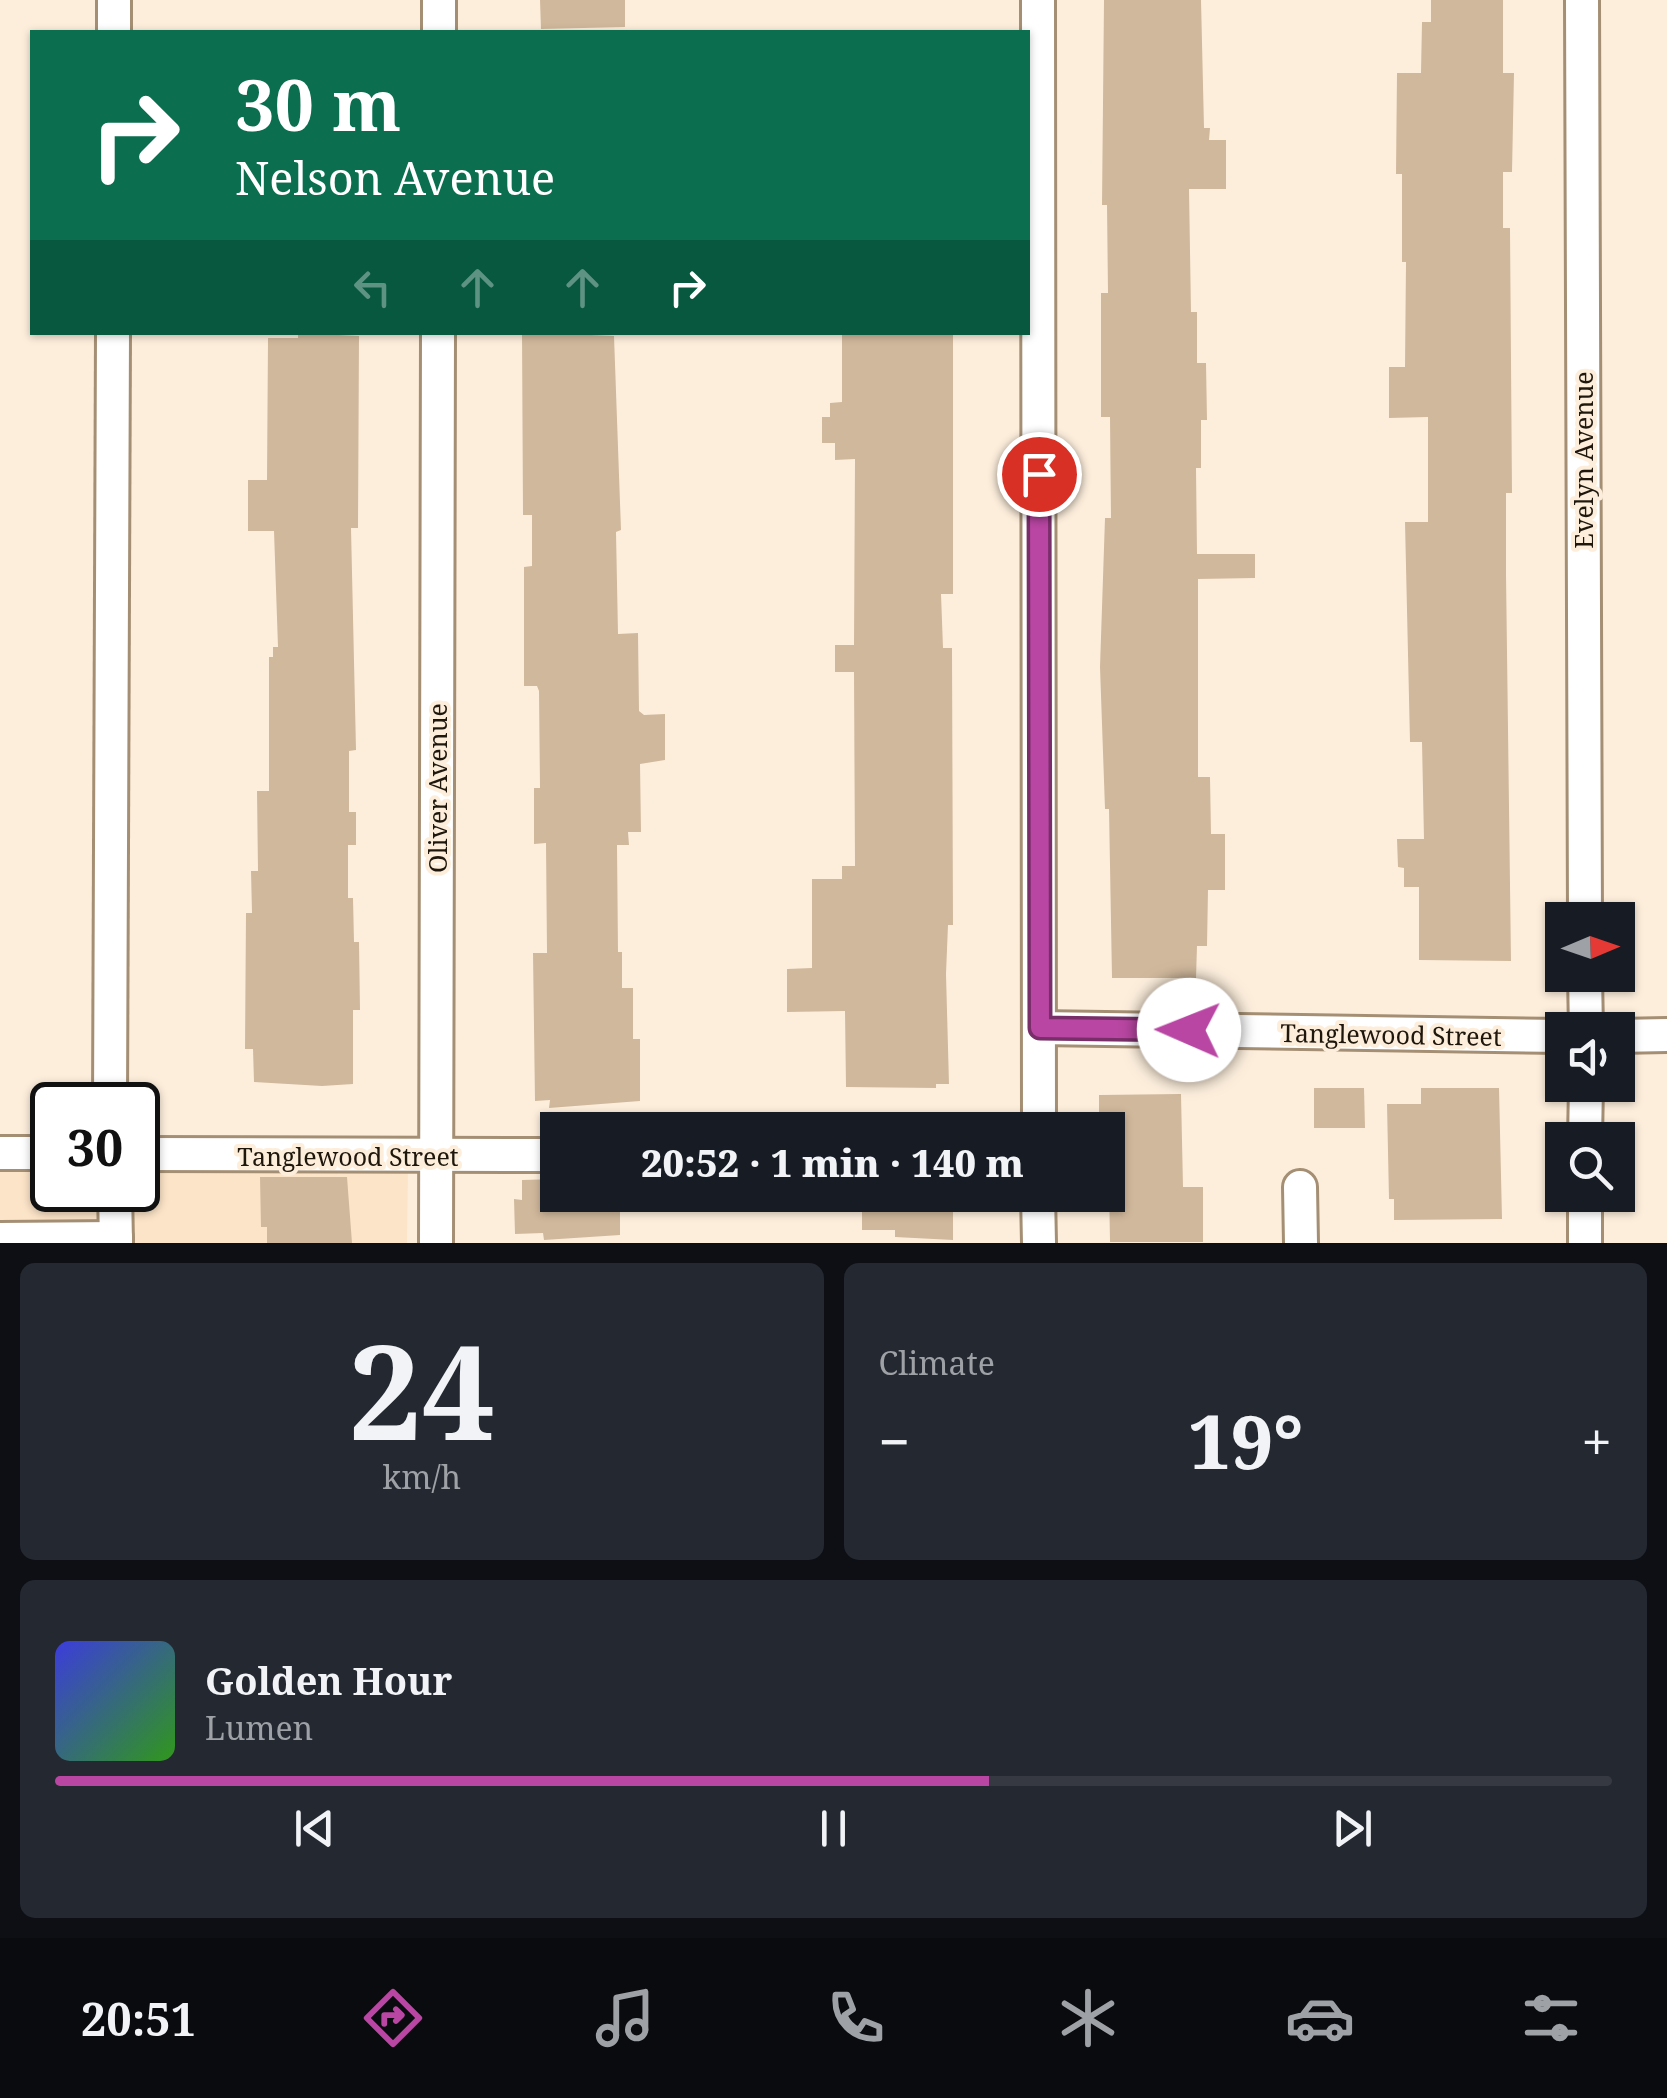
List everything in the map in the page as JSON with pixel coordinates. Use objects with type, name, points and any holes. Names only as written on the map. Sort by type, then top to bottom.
[{"type":"street","points":[[114,0],[114,30]]},
{"type":"street","points":[[439,0],[439,30]]},
{"type":"street","points":[[1038,0],[1038,1112]]},
{"type":"street","name":"Evelyn Avenue","points":[[1582,0],[1585,902]]},
{"type":"street","points":[[110,1082],[113,335]]},
{"type":"street","name":"Oliver Avenue","points":[[436,1243],[438,335]]},
{"type":"street","name":"Tanglewood Street","points":[[1040,1028],[1545,1036]]},
{"type":"street","points":[[1635,1036],[1667,1035]]},
{"type":"street","points":[[0,1153],[30,1153]]},
{"type":"street","name":"Tanglewood Street","points":[[160,1154],[540,1155]]},
{"type":"street","points":[[1300,1187],[1300,1243]]},
{"type":"street","points":[[0,1238],[116,1240],[115,1212]]},
{"type":"street","points":[[1038,1212],[1038,1243]]},
{"type":"street","points":[[1585,1212],[1585,1243]]},
{"type":"shaded area","points":[[0,1167],[30,1168],[30,1212],[160,1212],[160,1168],[408,1170],[407,1243],[0,1243]]},
{"type":"building","points":[[540,0],[625,0],[625,27],[541,29]]},
{"type":"building","points":[[1104,0],[1201,0],[1204,128],[1210,128],[1209,140],[1226,140],[1226,189],[1189,189],[1191,312],[1197,312],[1197,363],[1206,363],[1207,420],[1201,420],[1201,468],[1196,468],[1197,554],[1255,554],[1255,578],[1198,579],[1198,777],[1210,777],[1211,834],[1225,834],[1225,890],[1208,890],[1207,946],[1197,946],[1196,978],[1112,978],[1109,809],[1105,809],[1100,667],[1105,518],[1111,518],[1110,417],[1101,417],[1101,293],[1108,293],[1107,205],[1102,205]]},
{"type":"building","points":[[1431,0],[1503,0],[1503,73],[1514,73],[1512,172],[1503,172],[1503,228],[1510,228],[1512,493],[1506,493],[1506,574],[1511,961],[1419,960],[1419,887],[1404,887],[1404,868],[1398,867],[1397,839],[1424,839],[1422,742],[1410,742],[1405,522],[1428,522],[1428,417],[1389,418],[1389,367],[1405,367],[1406,262],[1402,262],[1402,174],[1396,174],[1397,73],[1421,73],[1422,22],[1431,22]]},
{"type":"building","points":[[522,335],[614,336],[621,530],[616,532],[618,634],[638,633],[639,711],[644,715],[665,714],[665,760],[640,764],[641,832],[628,832],[629,845],[617,845],[618,952],[622,952],[622,988],[633,988],[633,1039],[640,1039],[640,1101],[549,1108],[550,1100],[535,1101],[533,953],[547,953],[546,843],[534,844],[534,788],[540,788],[539,691],[537,686],[524,686],[524,567],[532,566],[532,515],[523,515]]},
{"type":"building","points":[[842,335],[953,335],[953,594],[941,594],[943,648],[952,648],[953,925],[948,925],[946,974],[949,1084],[936,1084],[936,1088],[846,1087],[845,1011],[787,1012],[787,969],[812,968],[812,879],[842,879],[842,866],[855,866],[854,672],[835,672],[835,645],[854,645],[855,459],[835,460],[835,443],[822,443],[822,417],[830,417],[830,403],[842,402]]},
{"type":"building","points":[[359,336],[358,528],[351,528],[356,750],[349,751],[349,812],[356,812],[356,845],[348,845],[348,898],[353,898],[354,942],[359,942],[360,1010],[353,1010],[353,1084],[322,1086],[254,1082],[253,1049],[245,1049],[246,913],[252,913],[251,871],[258,871],[257,791],[269,791],[269,657],[273,657],[273,647],[278,647],[274,531],[248,531],[248,480],[267,480],[268,338]]},
{"type":"building","points":[[1314,1088],[1364,1088],[1365,1128],[1314,1128]]},
{"type":"building","points":[[1421,1088],[1499,1088],[1502,1219],[1394,1220],[1394,1199],[1389,1199],[1387,1104],[1421,1104]]},
{"type":"building","points":[[1181,1094],[1183,1187],[1203,1187],[1203,1242],[1110,1242],[1109,1212],[1125,1212],[1125,1112],[1099,1112],[1099,1095]]},
{"type":"building","points":[[260,1177],[347,1177],[352,1243],[267,1243],[267,1227],[261,1227]]},
{"type":"building","points":[[522,1180],[540,1180],[540,1212],[620,1212],[620,1235],[544,1240],[543,1233],[515,1234],[514,1199],[522,1200]]},
{"type":"building","points":[[862,1212],[953,1212],[953,1240],[895,1237],[895,1230],[862,1230]]},
{"type":"route","points":[[1039,474],[1040,1028],[1189,1030]]}]
